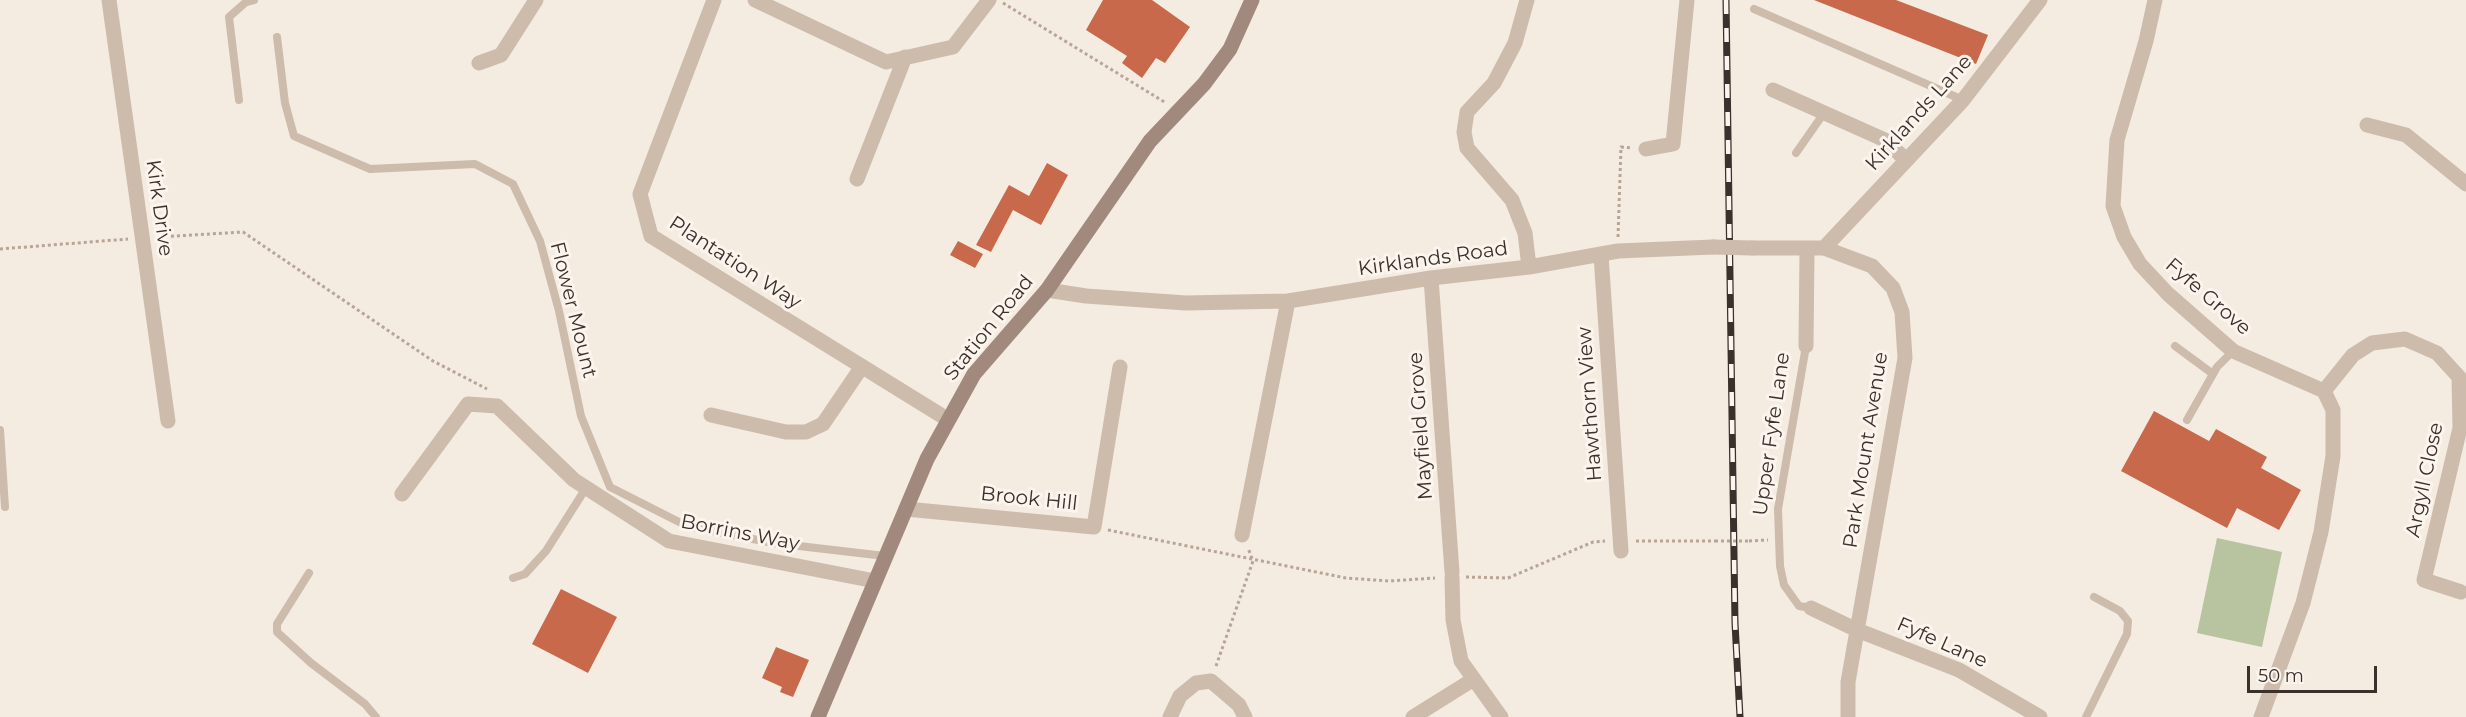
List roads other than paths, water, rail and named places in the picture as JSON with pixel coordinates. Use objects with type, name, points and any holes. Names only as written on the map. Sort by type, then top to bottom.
[{"type":"street","name":"Kirk Drive","points":[[109,0],[168,421]]},
{"type":"street","points":[[479,63],[501,55],[536,0]]},
{"type":"street","name":"Plantation Way","points":[[714,0],[640,194],[651,236],[861,368],[947,419]]},
{"type":"street","points":[[755,0],[886,62],[953,47],[989,0]]},
{"type":"street","name":"Station Road","points":[[818,717],[906,508],[947,419],[974,374],[1047,290],[1150,141],[1204,84],[1230,49],[1252,0]]},
{"type":"street","points":[[1527,0],[1515,43],[1494,83],[1467,112],[1464,132],[1467,148],[1512,200],[1525,233],[1529,267]]},
{"type":"street","points":[[1646,149],[1673,144],[1687,0]]},
{"type":"street","name":"Kirklands Lane","points":[[1824,248],[1963,100],[2040,0]]},
{"type":"street","name":"Fyfe Grove","points":[[2155,0],[2117,140],[2113,206],[2124,237],[2140,264],[2168,294],[2233,351],[2324,391]]},
{"type":"street","points":[[857,179],[905,57]]},
{"type":"street","points":[[1773,90],[1885,140],[1906,160]]},
{"type":"street","points":[[2367,125],[2406,135],[2466,184]]},
{"type":"street","name":"Kirklands Road","points":[[1047,290],[1086,296],[1186,303],[1288,301],[1431,278],[1529,267],[1618,251],[1713,247],[1807,250],[1824,248]]},
{"type":"street","name":"Park Mount Avenue","points":[[1824,248],[1872,266],[1893,288],[1902,312],[1905,358],[1848,682],[1848,717]]},
{"type":"street","name":"Upper Fyfe Lane","points":[[1806,346],[1807,250]]},
{"type":"street","name":"Hawthorn View","points":[[1601,255],[1621,548]]},
{"type":"street","name":"Mayfield Grove","points":[[1431,278],[1452,574],[1453,620],[1461,661],[1501,717]]},
{"type":"street","points":[[1242,535],[1288,301]]},
{"type":"street","name":"Argyll Close","points":[[2324,391],[2353,354],[2372,344],[2405,339],[2437,353],[2459,377],[2460,428],[2417,579],[2461,592]]},
{"type":"street","name":"Brook Hill","points":[[906,508],[1094,527],[1120,367]]},
{"type":"street","points":[[711,415],[786,432],[806,432],[823,424],[861,368]]},
{"type":"street","points":[[2261,717],[2303,603],[2321,532],[2333,456],[2333,410],[2324,391]]},
{"type":"street","name":"Borrins Way","points":[[402,494],[468,404],[497,406],[574,480],[669,541],[875,580]]},
{"type":"street","name":"Fyfe Lane","points":[[1810,608],[1857,630],[1959,670],[2040,717]]},
{"type":"street","points":[[1413,717],[1474,679]]},
{"type":"street","points":[[1169,717],[1180,696],[1196,683],[1211,681],[1239,705],[1245,717]]},
{"type":"lane","points":[[239,100],[229,17],[246,2],[254,0]]},
{"type":"lane","points":[[1754,9],[1963,100]]},
{"type":"lane","name":"Flower Mount","points":[[277,37],[285,103],[294,136],[370,169],[475,164],[513,184],[540,241],[559,311],[581,416],[610,487],[687,526],[773,543],[885,556]]},
{"type":"lane","points":[[1796,153],[1824,113]]},
{"type":"lane","name":"Upper Fyfe Lane","points":[[1806,346],[1778,509],[1784,585],[1799,606],[1810,608]]},
{"type":"lane","points":[[2175,346],[2213,374]]},
{"type":"lane","points":[[2187,420],[2213,374],[2233,351]]},
{"type":"lane","points":[[0,430],[5,507]]},
{"type":"lane","points":[[513,578],[525,574],[546,551],[586,488]]},
{"type":"lane","points":[[309,573],[277,624],[277,632],[312,663],[365,704],[376,717]]},
{"type":"lane","points":[[2086,717],[2127,634],[2128,627],[2128,621],[2120,611],[2094,597]]},
{"type":"railway","points":[[1726,0],[1735,623],[1740,717]]}]
